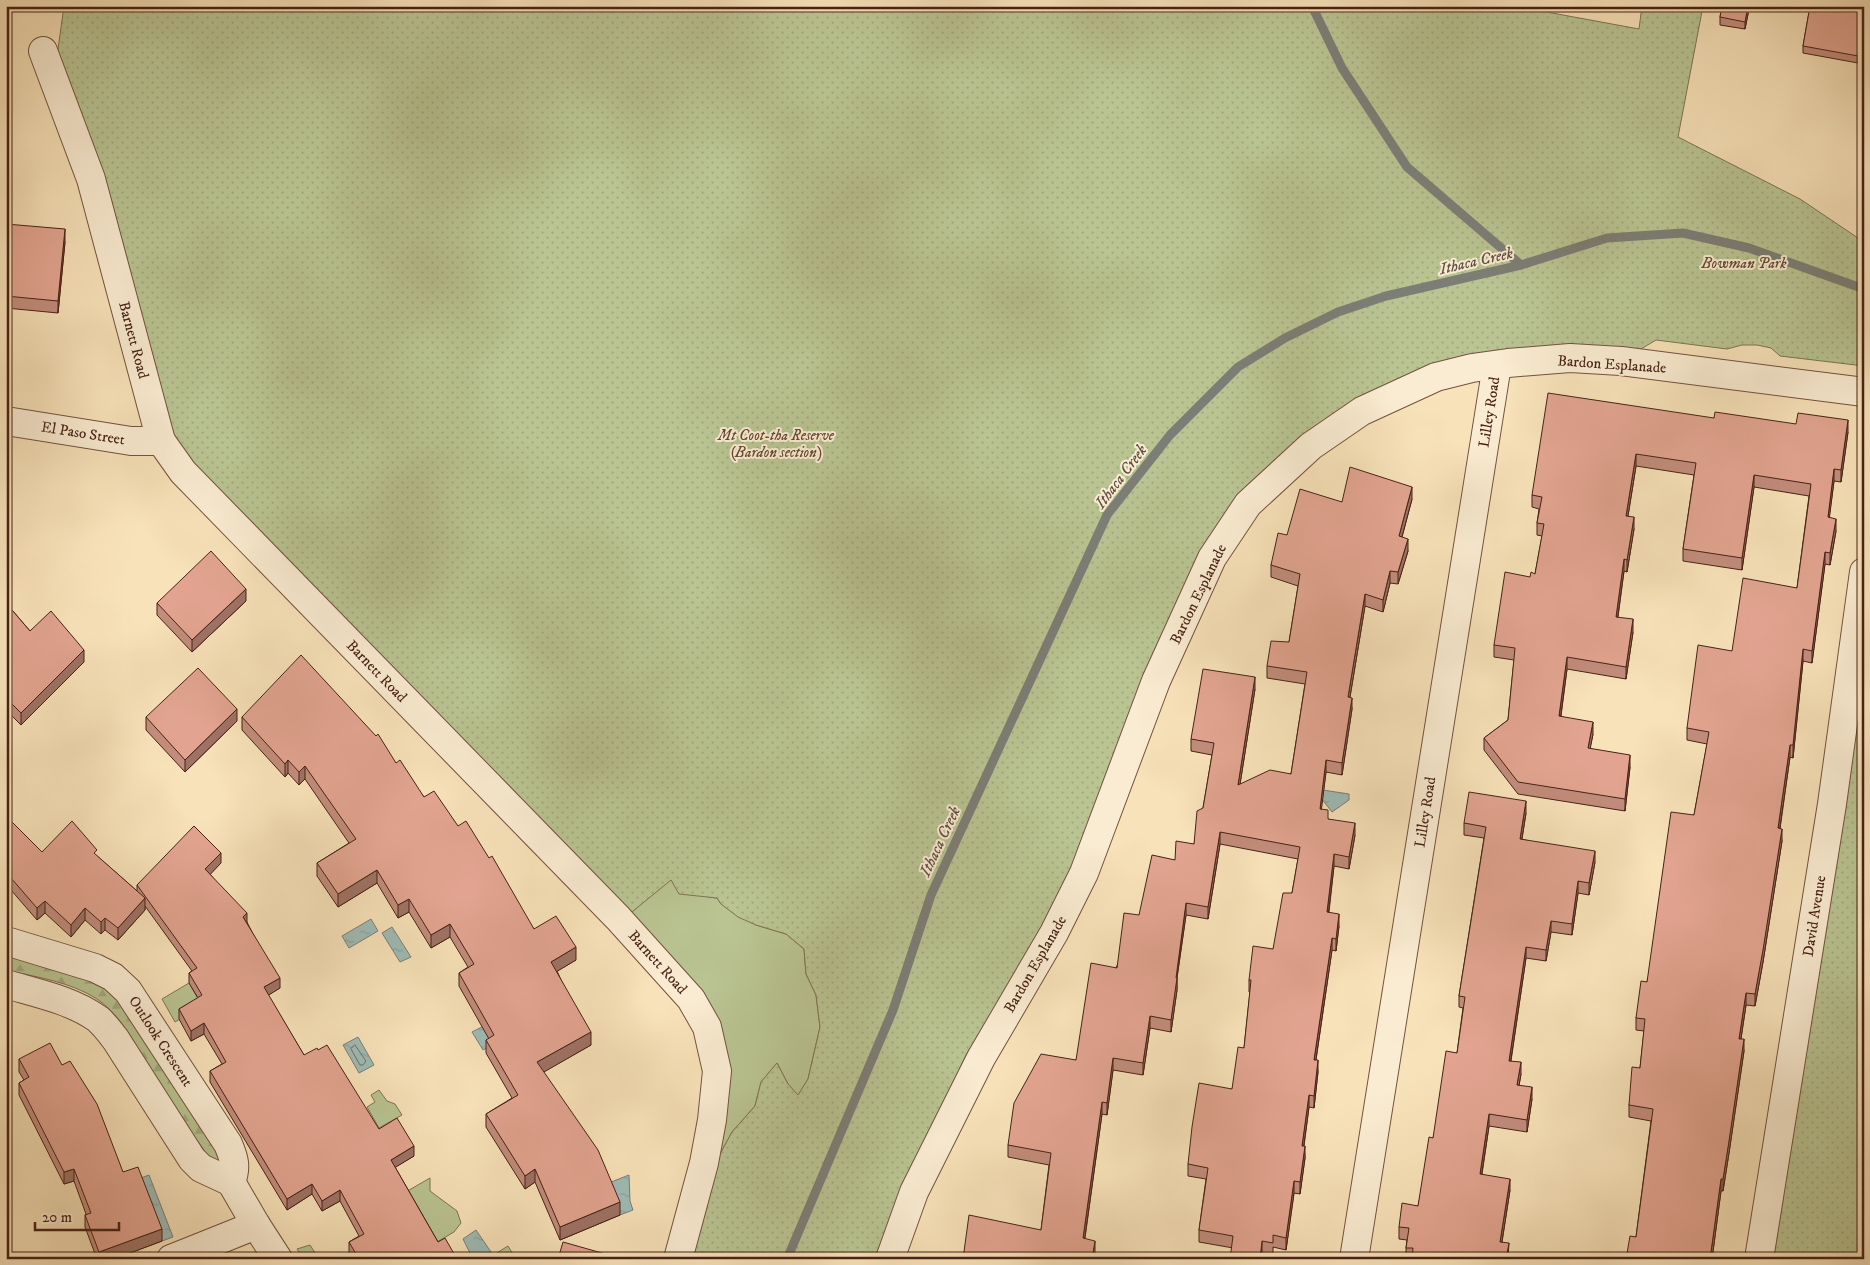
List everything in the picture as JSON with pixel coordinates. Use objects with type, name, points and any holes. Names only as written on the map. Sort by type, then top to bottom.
[{"type":"street","name":"Barnett Road","points":[[43,51],[92,180],[161,441],[183,472],[618,918],[691,999],[707,1027],[717,1071],[712,1120],[704,1163],[678,1259]]},
{"type":"street","name":"Bardon Esplanade","points":[[890,1259],[914,1192],[981,1058],[1054,933],[1084,873],[1156,682],[1212,558],[1248,504],[1311,446],[1362,411],[1436,377],[1472,368],[1497,365],[1570,358],[1621,362],[1864,392]]},
{"type":"street","name":"Lilley Road","points":[[1354,1259],[1497,365]]},
{"type":"street","name":"El Paso Street","points":[[6,421],[131,441],[161,441]]},
{"type":"street","name":"David Avenue","points":[[1759,1259],[1832,804],[1864,572]]},
{"type":"street","name":"Outlook Crescent","points":[[6,941],[95,968],[113,977],[128,991],[228,1144],[236,1163],[235,1173],[231,1182]]},
{"type":"street","points":[[6,984],[70,1004],[98,1019],[116,1040],[192,1159],[200,1168],[231,1182],[256,1226],[278,1259]]},
{"type":"street","points":[[171,1259],[256,1226]]},
{"type":"green space","name":"Mt Coot-tha Reserve (Bardon section)","points":[[64,6],[1514,6],[1639,29],[1642,6],[1703,6],[1678,137],[1800,199],[1864,242],[1864,366],[1780,356],[1771,348],[1757,345],[1742,345],[1727,349],[1656,340],[1621,361],[1472,362],[1244,496],[1078,869],[966,1055],[874,1259],[687,1259],[712,1169],[732,1132],[755,1106],[761,1082],[777,1063],[788,1084],[798,1095],[808,1079],[820,1027],[816,995],[806,974],[804,949],[786,934],[756,925],[738,917],[721,904],[717,898],[679,894],[671,880],[627,916],[174,444],[57,56]]},
{"type":"green space","points":[[1864,627],[1864,1259],[1771,1259]]},
{"type":"green space","points":[[671,879],[708,897],[717,898],[721,904],[756,925],[786,934],[804,949],[806,974],[816,995],[820,1027],[808,1079],[798,1096],[788,1084],[777,1063],[761,1082],[755,1106],[732,1132],[712,1169],[726,1072],[627,916]]},
{"type":"green space","points":[[6,950],[109,986],[226,1160],[215,1166],[156,1083],[127,1031],[108,1008],[97,999],[76,988],[6,970]]},
{"type":"green space","points":[[189,983],[202,1006],[175,1022],[162,999]]},
{"type":"green space","points":[[379,1090],[387,1101],[395,1104],[402,1115],[379,1128],[367,1107],[375,1102],[371,1095]]},
{"type":"green space","points":[[430,1178],[430,1191],[457,1211],[461,1223],[454,1232],[437,1242],[404,1193]]},
{"type":"green space","points":[[310,1245],[319,1259],[303,1259],[297,1249]]},
{"type":"green space","points":[[508,1246],[516,1259],[487,1259]]},
{"type":"water","points":[[1303,787],[1349,794],[1349,800],[1332,812],[1321,798]]},
{"type":"water","points":[[371,919],[378,931],[349,948],[342,936]]},
{"type":"water","points":[[392,927],[411,957],[400,962],[382,933]]},
{"type":"water","points":[[505,1015],[515,1032],[483,1050],[472,1032]]},
{"type":"water","points":[[358,1037],[374,1065],[359,1073],[343,1045]]},
{"type":"water","points":[[149,1175],[173,1237],[162,1241],[138,1179]]},
{"type":"water","points":[[629,1175],[630,1201],[633,1210],[620,1215],[606,1184]]},
{"type":"water","points":[[476,1230],[491,1252],[479,1259],[473,1259],[463,1239]]},
{"type":"building","points":[[1722,6],[1748,6],[1745,22],[1720,17]]},
{"type":"building","points":[[1810,6],[1864,6],[1864,32],[1862,32],[1858,56],[1803,46]]},
{"type":"building","points":[[6,224],[65,229],[58,301],[6,296]]},
{"type":"building","points":[[1548,393],[1714,418],[1715,412],[1796,424],[1798,413],[1848,420],[1841,470],[1834,469],[1828,517],[1836,519],[1830,553],[1825,552],[1812,651],[1803,649],[1793,745],[1790,745],[1778,828],[1782,829],[1763,950],[1755,994],[1746,993],[1739,1039],[1744,1039],[1710,1259],[1626,1259],[1630,1236],[1636,1237],[1653,1109],[1629,1105],[1632,1067],[1640,1068],[1645,1019],[1636,1018],[1641,981],[1647,982],[1671,812],[1694,815],[1709,732],[1687,728],[1698,645],[1732,651],[1743,578],[1797,588],[1811,484],[1754,475],[1742,558],[1683,549],[1696,463],[1636,454],[1626,516],[1634,517],[1627,560],[1624,559],[1616,617],[1633,619],[1626,667],[1567,657],[1559,716],[1593,722],[1588,748],[1630,755],[1625,799],[1518,782],[1484,738],[1508,720],[1515,648],[1494,645],[1505,572],[1530,577],[1531,572],[1535,574],[1544,524],[1537,523],[1542,497],[1532,495]]},
{"type":"building","points":[[1350,467],[1412,487],[1399,536],[1408,539],[1398,572],[1390,571],[1383,600],[1365,594],[1348,697],[1352,698],[1342,763],[1326,760],[1320,809],[1328,810],[1328,819],[1355,823],[1349,857],[1334,854],[1327,912],[1339,914],[1336,939],[1332,938],[1314,1060],[1318,1060],[1314,1096],[1309,1095],[1302,1146],[1305,1146],[1300,1182],[1294,1181],[1286,1238],[1273,1235],[1273,1243],[1262,1241],[1260,1259],[1230,1259],[1233,1236],[1199,1230],[1208,1168],[1188,1164],[1199,1083],[1232,1089],[1238,1047],[1244,1048],[1253,946],[1273,949],[1283,893],[1292,893],[1300,847],[1220,832],[1208,907],[1186,903],[1171,1020],[1150,1016],[1143,1063],[1113,1058],[1107,1103],[1102,1102],[1083,1238],[1095,1241],[1092,1259],[963,1259],[969,1215],[1041,1230],[1051,1153],[1008,1145],[1014,1103],[1041,1054],[1076,1060],[1091,963],[1117,968],[1124,913],[1139,915],[1152,855],[1175,860],[1176,841],[1194,844],[1197,811],[1203,808],[1214,743],[1191,739],[1203,669],[1255,677],[1238,785],[1270,770],[1291,774],[1307,672],[1267,666],[1271,641],[1289,642],[1300,574],[1271,565],[1278,533],[1287,535],[1300,489],[1342,502]]},
{"type":"building","points":[[211,551],[246,589],[192,640],[157,603]]},
{"type":"building","points":[[6,603],[30,631],[51,611],[84,650],[21,713],[6,698]]},
{"type":"building","points":[[301,655],[376,736],[378,734],[396,763],[400,760],[424,797],[434,791],[458,826],[466,821],[489,858],[492,856],[534,929],[556,916],[576,947],[551,962],[591,1032],[537,1062],[598,1150],[620,1202],[560,1227],[535,1169],[525,1176],[486,1114],[518,1095],[486,1040],[494,1035],[459,973],[474,964],[450,924],[431,935],[409,899],[398,905],[377,870],[338,894],[317,863],[356,839],[305,766],[299,772],[288,760],[285,764],[242,717]]},
{"type":"building","points":[[198,668],[237,709],[185,760],[146,717]]},
{"type":"building","points":[[1469,792],[1526,801],[1520,839],[1595,851],[1589,883],[1578,881],[1572,924],[1551,921],[1546,950],[1526,947],[1509,1061],[1521,1062],[1517,1085],[1532,1087],[1527,1120],[1489,1114],[1480,1174],[1510,1179],[1500,1242],[1509,1243],[1506,1259],[1412,1259],[1413,1248],[1406,1248],[1409,1228],[1399,1227],[1402,1203],[1418,1206],[1429,1137],[1433,1138],[1446,1051],[1457,1053],[1465,997],[1459,996],[1486,827],[1464,823]]},
{"type":"building","points":[[72,821],[97,850],[94,853],[145,898],[118,928],[105,918],[101,922],[85,908],[71,925],[45,901],[37,908],[11,878],[6,883],[6,828],[12,822],[42,852]]},
{"type":"building","points":[[194,826],[221,853],[205,869],[247,913],[243,917],[280,978],[264,987],[304,1055],[327,1045],[379,1129],[397,1118],[414,1146],[391,1160],[438,1242],[445,1238],[457,1259],[359,1259],[349,1242],[364,1234],[340,1190],[322,1201],[312,1184],[287,1199],[210,1071],[226,1062],[204,1023],[191,1031],[179,1009],[202,995],[189,973],[197,968],[137,885]]},
{"type":"building","points":[[50,1043],[62,1065],[70,1061],[97,1104],[123,1172],[138,1167],[162,1229],[99,1252],[85,1215],[91,1213],[74,1169],[64,1172],[19,1083],[29,1077],[19,1059]]},
{"type":"building","points":[[6,1241],[11,1248],[6,1251]]},
{"type":"building","points":[[563,1242],[609,1255],[608,1259],[558,1259]]},
{"type":"waterway","points":[[1312,6],[1342,68],[1407,167],[1521,265]]},
{"type":"waterway","name":"Ithaca Creek","points":[[787,1259],[893,1010],[931,895],[1107,515],[1170,435],[1238,367],[1285,338],[1338,312],[1386,296],[1521,265],[1607,238],[1683,233],[1749,248],[1864,289]]},
{"type":"park label","name":"Bowman Park","points":[[1744,263]]}]
